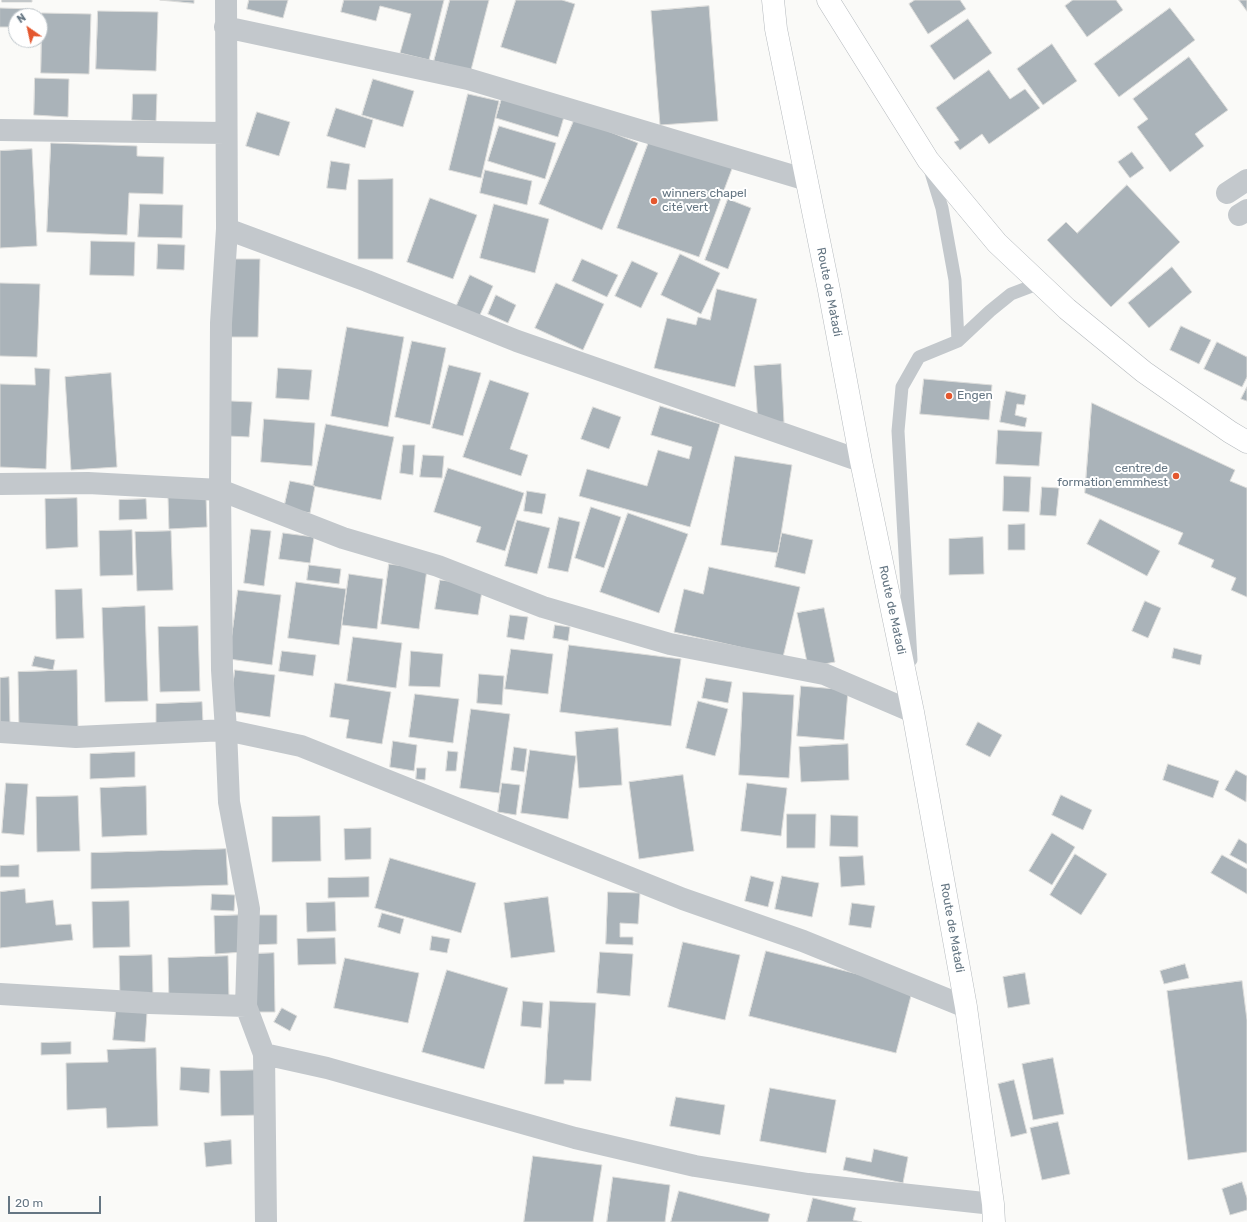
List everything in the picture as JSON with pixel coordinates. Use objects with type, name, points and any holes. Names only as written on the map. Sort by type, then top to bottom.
[{"type":"highway","name":"Route de Matadi","points":[[773,0],[776,29],[807,180],[861,461],[914,712],[966,1006],[993,1213]]},
{"type":"highway","points":[[828,0],[928,160],[997,243],[1067,309],[1144,372],[1230,432],[1247,442]]},
{"type":"street","points":[[226,0],[225,133],[227,229],[221,323],[220,490],[222,670],[229,802],[249,909],[246,1006],[264,1054],[266,1222]]},
{"type":"street","points":[[225,27],[468,79],[807,180]]},
{"type":"street","points":[[0,130],[225,133]]},
{"type":"street","points":[[1227,193],[1247,180]]},
{"type":"street","points":[[227,229],[367,281],[517,341],[861,461]]},
{"type":"street","points":[[0,484],[88,483],[220,490],[343,538],[438,566],[544,607],[670,644],[824,674],[914,712]]},
{"type":"street","points":[[0,732],[76,737],[226,730],[302,746],[683,899],[804,941],[966,1006]]},
{"type":"street","points":[[0,994],[149,1004],[246,1006]]},
{"type":"street","points":[[264,1054],[327,1068],[575,1138],[695,1166],[993,1213]]},
{"type":"lane","points":[[928,160],[942,208],[955,280],[958,341]]},
{"type":"lane","points":[[914,712],[898,431],[902,387],[919,357],[958,341],[990,311],[1012,294],[1040,283]]},
{"type":"building","points":[[2,0],[32,0],[32,2],[2,2]]},
{"type":"building","points":[[160,0],[194,0],[194,3]]},
{"type":"building","points":[[249,0],[288,0],[283,18],[247,9]]},
{"type":"building","points":[[344,0],[444,0],[429,60],[400,53],[411,14],[380,6],[376,21],[341,12]]},
{"type":"building","points":[[450,0],[489,0],[471,70],[434,61]]},
{"type":"building","points":[[516,0],[562,0],[575,4],[556,64],[501,47]]},
{"type":"building","points":[[915,0],[960,0],[966,9],[928,34],[909,4]]},
{"type":"building","points":[[1073,0],[1116,0],[1123,10],[1087,37],[1065,6]]},
{"type":"building","points":[[1239,0],[1247,0],[1247,11]]},
{"type":"building","points":[[709,6],[718,121],[660,125],[651,11]]},
{"type":"building","points":[[0,8],[8,8],[8,27],[0,27]]},
{"type":"building","points":[[1170,8],[1195,40],[1119,97],[1094,64]]},
{"type":"building","points":[[98,11],[158,12],[156,71],[96,69]]},
{"type":"building","points":[[48,13],[91,14],[89,74],[41,73],[41,48],[48,48]]},
{"type":"building","points":[[968,19],[992,53],[954,80],[930,46]]},
{"type":"building","points":[[1052,44],[1077,81],[1043,105],[1017,69]]},
{"type":"building","points":[[1189,57],[1228,110],[1195,134],[1204,146],[1170,172],[1137,127],[1148,119],[1133,99]]},
{"type":"building","points":[[989,70],[1010,99],[1025,89],[1040,108],[989,144],[982,134],[960,150],[954,142],[959,140],[936,108]]},
{"type":"building","points":[[35,78],[69,79],[68,117],[34,115]]},
{"type":"building","points":[[373,79],[414,91],[403,127],[362,115]]},
{"type":"building","points":[[504,91],[566,110],[558,137],[496,118]]},
{"type":"building","points":[[133,94],[157,94],[156,121],[132,120]]},
{"type":"building","points":[[468,94],[499,101],[481,178],[449,170]]},
{"type":"building","points":[[336,108],[373,120],[365,148],[327,136]]},
{"type":"building","points":[[257,112],[290,122],[279,156],[246,146]]},
{"type":"building","points":[[575,118],[638,143],[602,230],[539,204]]},
{"type":"building","points":[[499,126],[556,143],[545,179],[488,161]]},
{"type":"building","points":[[651,136],[733,166],[699,257],[617,228]]},
{"type":"building","points":[[51,143],[137,146],[137,156],[164,157],[163,194],[129,193],[127,235],[47,232]]},
{"type":"building","points":[[32,149],[37,246],[0,248],[0,151]]},
{"type":"building","points":[[1132,152],[1144,168],[1130,178],[1118,162]]},
{"type":"building","points":[[331,161],[350,164],[346,190],[327,188]]},
{"type":"building","points":[[485,170],[532,181],[527,205],[480,193]]},
{"type":"building","points":[[393,179],[393,259],[358,259],[358,180]]},
{"type":"building","points":[[1127,185],[1180,242],[1111,307],[1047,240],[1066,222],[1077,233]]},
{"type":"building","points":[[430,198],[477,215],[453,279],[407,262]]},
{"type":"building","points":[[728,199],[751,208],[728,269],[705,260]]},
{"type":"building","points":[[140,204],[183,205],[182,238],[138,237]]},
{"type":"building","points":[[494,204],[549,219],[535,273],[480,258]]},
{"type":"building","points":[[91,241],[135,242],[134,276],[90,275]]},
{"type":"building","points":[[158,244],[185,245],[184,270],[157,269]]},
{"type":"building","points":[[680,254],[720,273],[701,314],[661,295]]},
{"type":"building","points":[[231,259],[260,259],[258,337],[229,337]]},
{"type":"building","points":[[582,259],[618,275],[607,297],[572,281]]},
{"type":"building","points":[[632,261],[658,273],[641,308],[615,296]]},
{"type":"building","points":[[1172,267],[1192,292],[1149,328],[1128,303]]},
{"type":"building","points":[[470,275],[493,286],[479,317],[456,307]]},
{"type":"building","points":[[0,283],[40,284],[37,357],[0,356]]},
{"type":"building","points":[[556,283],[604,304],[583,350],[535,328]]},
{"type":"building","points":[[717,289],[757,299],[735,387],[654,368],[667,318],[696,325],[698,317],[710,320]]},
{"type":"building","points":[[496,295],[516,305],[508,323],[488,314]]},
{"type":"building","points":[[1181,326],[1211,340],[1199,364],[1170,350]]},
{"type":"building","points":[[347,327],[404,337],[388,427],[331,416]]},
{"type":"building","points":[[412,341],[446,348],[430,425],[395,417]]},
{"type":"building","points":[[1217,342],[1247,357],[1247,377],[1242,387],[1204,369]]},
{"type":"building","points":[[781,364],[784,422],[758,424],[754,366]]},
{"type":"building","points":[[449,365],[481,373],[463,436],[432,428]]},
{"type":"building","points":[[35,368],[50,369],[46,469],[0,467],[0,384],[35,385]]},
{"type":"building","points":[[278,368],[312,370],[309,400],[276,398]]},
{"type":"building","points":[[111,373],[117,467],[71,470],[65,377]]},
{"type":"building","points":[[924,379],[992,385],[989,420],[920,414]]},
{"type":"building","points":[[490,380],[529,393],[510,449],[528,455],[521,476],[463,457]]},
{"type":"building","points":[[1247,387],[1247,401],[1241,399]]},
{"type":"building","points":[[1006,391],[1026,395],[1024,405],[1017,404],[1015,415],[1027,418],[1025,427],[1000,422]]},
{"type":"building","points":[[231,401],[252,402],[249,437],[228,436]]},
{"type":"building","points":[[1092,403],[1235,470],[1230,481],[1247,488],[1247,597],[1231,590],[1236,578],[1211,567],[1214,560],[1178,544],[1183,533],[1085,493]]},
{"type":"building","points":[[660,406],[720,424],[690,527],[579,496],[587,469],[647,486],[658,450],[689,459],[692,447],[651,435]]},
{"type":"building","points":[[593,407],[621,417],[609,449],[581,439]]},
{"type":"building","points":[[264,419],[315,423],[312,466],[261,462]]},
{"type":"building","points":[[326,424],[394,437],[381,500],[313,486]]},
{"type":"building","points":[[998,430],[1042,432],[1039,466],[996,464]]},
{"type":"building","points":[[403,445],[415,445],[413,475],[400,473]]},
{"type":"building","points":[[423,455],[444,456],[442,478],[420,477]]},
{"type":"building","points":[[735,456],[792,465],[778,553],[721,545]]},
{"type":"building","points":[[448,468],[524,493],[505,551],[476,542],[481,527],[434,512]]},
{"type":"building","points":[[1004,476],[1031,477],[1029,512],[1003,511]]},
{"type":"building","points":[[290,481],[315,486],[310,513],[284,508]]},
{"type":"building","points":[[1042,487],[1059,488],[1056,516],[1040,515]]},
{"type":"building","points":[[527,491],[546,494],[542,514],[524,511]]},
{"type":"building","points":[[206,496],[207,527],[169,529],[168,497]]},
{"type":"building","points":[[77,498],[78,547],[46,549],[45,499]]},
{"type":"building","points":[[146,499],[147,519],[119,520],[119,500]]},
{"type":"building","points":[[591,507],[621,517],[604,568],[575,558]]},
{"type":"building","points":[[628,513],[688,534],[659,613],[600,592]]},
{"type":"building","points":[[559,517],[580,522],[568,572],[548,568]]},
{"type":"building","points":[[1100,519],[1160,551],[1147,576],[1087,544]]},
{"type":"building","points":[[517,520],[550,528],[537,574],[505,566]]},
{"type":"building","points":[[1025,524],[1025,550],[1008,550],[1008,525]]},
{"type":"building","points":[[251,529],[271,531],[264,586],[244,583]]},
{"type":"building","points":[[132,530],[133,575],[100,576],[99,531]]},
{"type":"building","points":[[171,531],[173,590],[137,591],[135,532]]},
{"type":"building","points":[[283,533],[314,537],[310,563],[279,559]]},
{"type":"building","points":[[782,533],[813,540],[805,574],[775,567]]},
{"type":"building","points":[[983,537],[984,574],[949,575],[949,539]]},
{"type":"building","points":[[389,564],[427,569],[419,629],[381,624]]},
{"type":"building","points":[[309,565],[341,569],[339,584],[307,580]]},
{"type":"building","points":[[709,567],[800,587],[783,657],[674,632],[684,589],[703,594]]},
{"type":"building","points":[[349,574],[383,579],[377,629],[342,625]]},
{"type":"building","points":[[440,580],[483,585],[478,615],[435,609]]},
{"type":"building","points":[[296,582],[346,589],[339,645],[288,638]]},
{"type":"building","points":[[82,589],[84,638],[56,639],[55,590]]},
{"type":"building","points":[[238,590],[281,595],[272,665],[229,659]]},
{"type":"building","points":[[1145,601],[1161,608],[1148,638],[1132,631]]},
{"type":"building","points":[[145,606],[148,701],[105,702],[102,608]]},
{"type":"building","points":[[824,608],[835,662],[808,667],[797,613]]},
{"type":"building","points":[[510,615],[528,617],[524,640],[507,637]]},
{"type":"building","points":[[555,625],[570,627],[568,641],[553,638]]},
{"type":"building","points":[[198,626],[200,691],[160,692],[158,627]]},
{"type":"building","points":[[353,637],[402,643],[396,688],[347,681]]},
{"type":"building","points":[[569,645],[681,659],[671,726],[560,712]]},
{"type":"building","points":[[1174,648],[1202,655],[1200,665],[1172,658]]},
{"type":"building","points":[[511,649],[553,654],[548,694],[505,689]]},
{"type":"building","points":[[282,651],[316,655],[313,676],[279,671]]},
{"type":"building","points":[[411,651],[443,654],[440,687],[409,686]]},
{"type":"building","points":[[35,656],[55,660],[53,670],[32,666]]},
{"type":"building","points":[[77,670],[78,727],[19,729],[18,672]]},
{"type":"building","points":[[235,670],[275,675],[270,717],[230,711]]},
{"type":"building","points":[[479,674],[504,676],[502,705],[477,703]]},
{"type":"building","points":[[9,677],[10,724],[0,725],[0,678]]},
{"type":"building","points":[[706,678],[732,682],[728,703],[702,698]]},
{"type":"building","points":[[335,683],[391,692],[382,744],[346,738],[349,720],[330,717]]},
{"type":"building","points":[[801,686],[848,690],[844,740],[797,736]]},
{"type":"building","points":[[743,692],[794,695],[789,778],[739,775]]},
{"type":"building","points":[[415,694],[459,699],[453,743],[409,737]]},
{"type":"building","points":[[698,701],[728,709],[715,756],[686,748]]},
{"type":"building","points":[[202,702],[203,723],[156,724],[156,704]]},
{"type":"building","points":[[471,709],[510,714],[499,793],[460,788]]},
{"type":"building","points":[[978,722],[1002,735],[990,757],[966,745]]},
{"type":"building","points":[[618,728],[622,785],[579,788],[575,732]]},
{"type":"building","points":[[393,741],[417,745],[414,771],[390,767]]},
{"type":"building","points":[[848,744],[849,780],[801,782],[799,747]]},
{"type":"building","points":[[514,747],[527,749],[524,772],[511,770]]},
{"type":"building","points":[[530,750],[576,756],[568,819],[521,813]]},
{"type":"building","points":[[448,751],[458,752],[456,771],[446,771]]},
{"type":"building","points":[[135,752],[135,777],[90,779],[90,754]]},
{"type":"building","points":[[1168,764],[1219,781],[1213,798],[1163,780]]},
{"type":"building","points":[[417,768],[426,768],[425,780],[416,779]]},
{"type":"building","points":[[1236,770],[1247,776],[1246,802],[1225,790]]},
{"type":"building","points":[[683,775],[694,851],[639,859],[629,782]]},
{"type":"building","points":[[6,783],[28,784],[24,835],[2,833]]},
{"type":"building","points":[[502,783],[520,785],[516,815],[498,812]]},
{"type":"building","points":[[747,783],[787,788],[781,836],[741,831]]},
{"type":"building","points":[[146,786],[147,835],[102,837],[100,788]]},
{"type":"building","points":[[1061,795],[1092,810],[1083,830],[1052,815]]},
{"type":"building","points":[[78,796],[80,851],[37,852],[36,797]]},
{"type":"building","points":[[787,814],[816,814],[815,848],[787,848]]},
{"type":"building","points":[[831,815],[858,816],[858,847],[830,846]]},
{"type":"building","points":[[320,816],[321,861],[272,862],[272,817]]},
{"type":"building","points":[[371,828],[371,859],[345,860],[344,829]]},
{"type":"building","points":[[1052,833],[1075,847],[1052,885],[1029,871]]},
{"type":"building","points":[[1239,839],[1247,844],[1247,864],[1230,855]]},
{"type":"building","points":[[226,849],[228,885],[91,889],[91,853]]},
{"type":"building","points":[[1075,854],[1107,874],[1081,915],[1050,895]]},
{"type":"building","points":[[1222,855],[1247,869],[1247,894],[1211,873]]},
{"type":"building","points":[[863,856],[865,885],[841,887],[839,857]]},
{"type":"building","points":[[390,858],[476,883],[461,933],[375,908]]},
{"type":"building","points":[[19,865],[19,877],[0,877],[0,866]]},
{"type":"building","points":[[751,876],[774,882],[768,907],[745,901]]},
{"type":"building","points":[[782,876],[819,883],[812,917],[775,909]]},
{"type":"building","points":[[369,877],[369,897],[328,898],[328,878]]},
{"type":"building","points":[[25,889],[26,903],[53,900],[56,925],[71,924],[73,940],[0,948],[0,892]]},
{"type":"building","points":[[608,892],[640,893],[638,924],[620,923],[620,937],[633,937],[633,945],[606,944]]},
{"type":"building","points":[[212,894],[235,895],[234,911],[211,910]]},
{"type":"building","points":[[548,897],[555,952],[511,958],[504,903]]},
{"type":"building","points":[[129,901],[130,947],[93,948],[92,902]]},
{"type":"building","points":[[335,902],[336,931],[307,932],[306,903]]},
{"type":"building","points":[[852,903],[875,906],[871,928],[849,925]]},
{"type":"building","points":[[382,913],[404,919],[400,934],[378,927]]},
{"type":"building","points":[[242,915],[243,952],[215,954],[214,916]]},
{"type":"building","points":[[252,915],[277,915],[277,944],[253,945]]},
{"type":"building","points":[[432,936],[450,939],[447,953],[430,950]]},
{"type":"building","points":[[335,938],[336,964],[298,965],[297,939]]},
{"type":"building","points":[[683,942],[740,955],[725,1020],[668,1007]]},
{"type":"building","points":[[766,951],[913,988],[896,1053],[749,1016]]},
{"type":"building","points":[[600,952],[633,954],[630,996],[597,993]]},
{"type":"building","points":[[274,953],[275,1012],[252,1012],[250,954]]},
{"type":"building","points":[[152,955],[153,996],[120,997],[119,956]]},
{"type":"building","points":[[228,956],[229,999],[169,1001],[168,958]]},
{"type":"building","points":[[345,958],[419,973],[408,1023],[334,1008]]},
{"type":"building","points":[[1185,964],[1189,978],[1164,984],[1160,971]]},
{"type":"building","points":[[447,970],[508,988],[484,1069],[422,1052]]},
{"type":"building","points":[[1025,973],[1030,1004],[1008,1008],[1003,977]]},
{"type":"building","points":[[1242,981],[1247,1020],[1247,1152],[1188,1160],[1167,991]]},
{"type":"building","points":[[523,1001],[543,1003],[541,1028],[521,1026]]},
{"type":"building","points":[[550,1001],[596,1003],[591,1081],[564,1080],[564,1084],[545,1084]]},
{"type":"building","points":[[282,1008],[297,1016],[290,1031],[274,1022]]},
{"type":"building","points":[[116,1010],[147,1013],[145,1042],[113,1040]]},
{"type":"building","points":[[71,1042],[71,1054],[41,1055],[41,1043]]},
{"type":"building","points":[[156,1048],[158,1126],[107,1128],[106,1108],[67,1110],[66,1063],[108,1062],[107,1050]]},
{"type":"building","points":[[1053,1058],[1064,1114],[1033,1120],[1022,1064]]},
{"type":"building","points":[[181,1067],[210,1069],[209,1093],[180,1090]]},
{"type":"building","points":[[258,1070],[259,1115],[221,1116],[220,1071]]},
{"type":"building","points":[[1014,1080],[1027,1133],[1011,1137],[998,1084]]},
{"type":"building","points":[[770,1088],[836,1100],[826,1153],[760,1141]]},
{"type":"building","points":[[676,1097],[725,1105],[720,1135],[670,1126]]},
{"type":"building","points":[[1058,1122],[1070,1174],[1042,1180],[1030,1128]]},
{"type":"building","points":[[231,1140],[232,1164],[206,1167],[204,1143]]},
{"type":"building","points":[[874,1149],[908,1157],[903,1183],[843,1170],[846,1157],[871,1162]]},
{"type":"building","points":[[533,1156],[602,1165],[593,1222],[524,1222]]},
{"type":"building","points":[[613,1177],[670,1185],[665,1222],[607,1222]]},
{"type":"building","points":[[1242,1182],[1247,1198],[1247,1210],[1230,1215],[1222,1189]]},
{"type":"building","points":[[679,1191],[770,1214],[768,1222],[671,1222]]},
{"type":"building","points":[[813,1198],[856,1208],[853,1220],[862,1222],[807,1222]]},
{"type":"place","name":"winners chapel cité vert","points":[[654,201]]},
{"type":"place","name":"Engen","points":[[949,396]]},
{"type":"place","name":"centre de formation emmhest","points":[[1176,476]]}]
